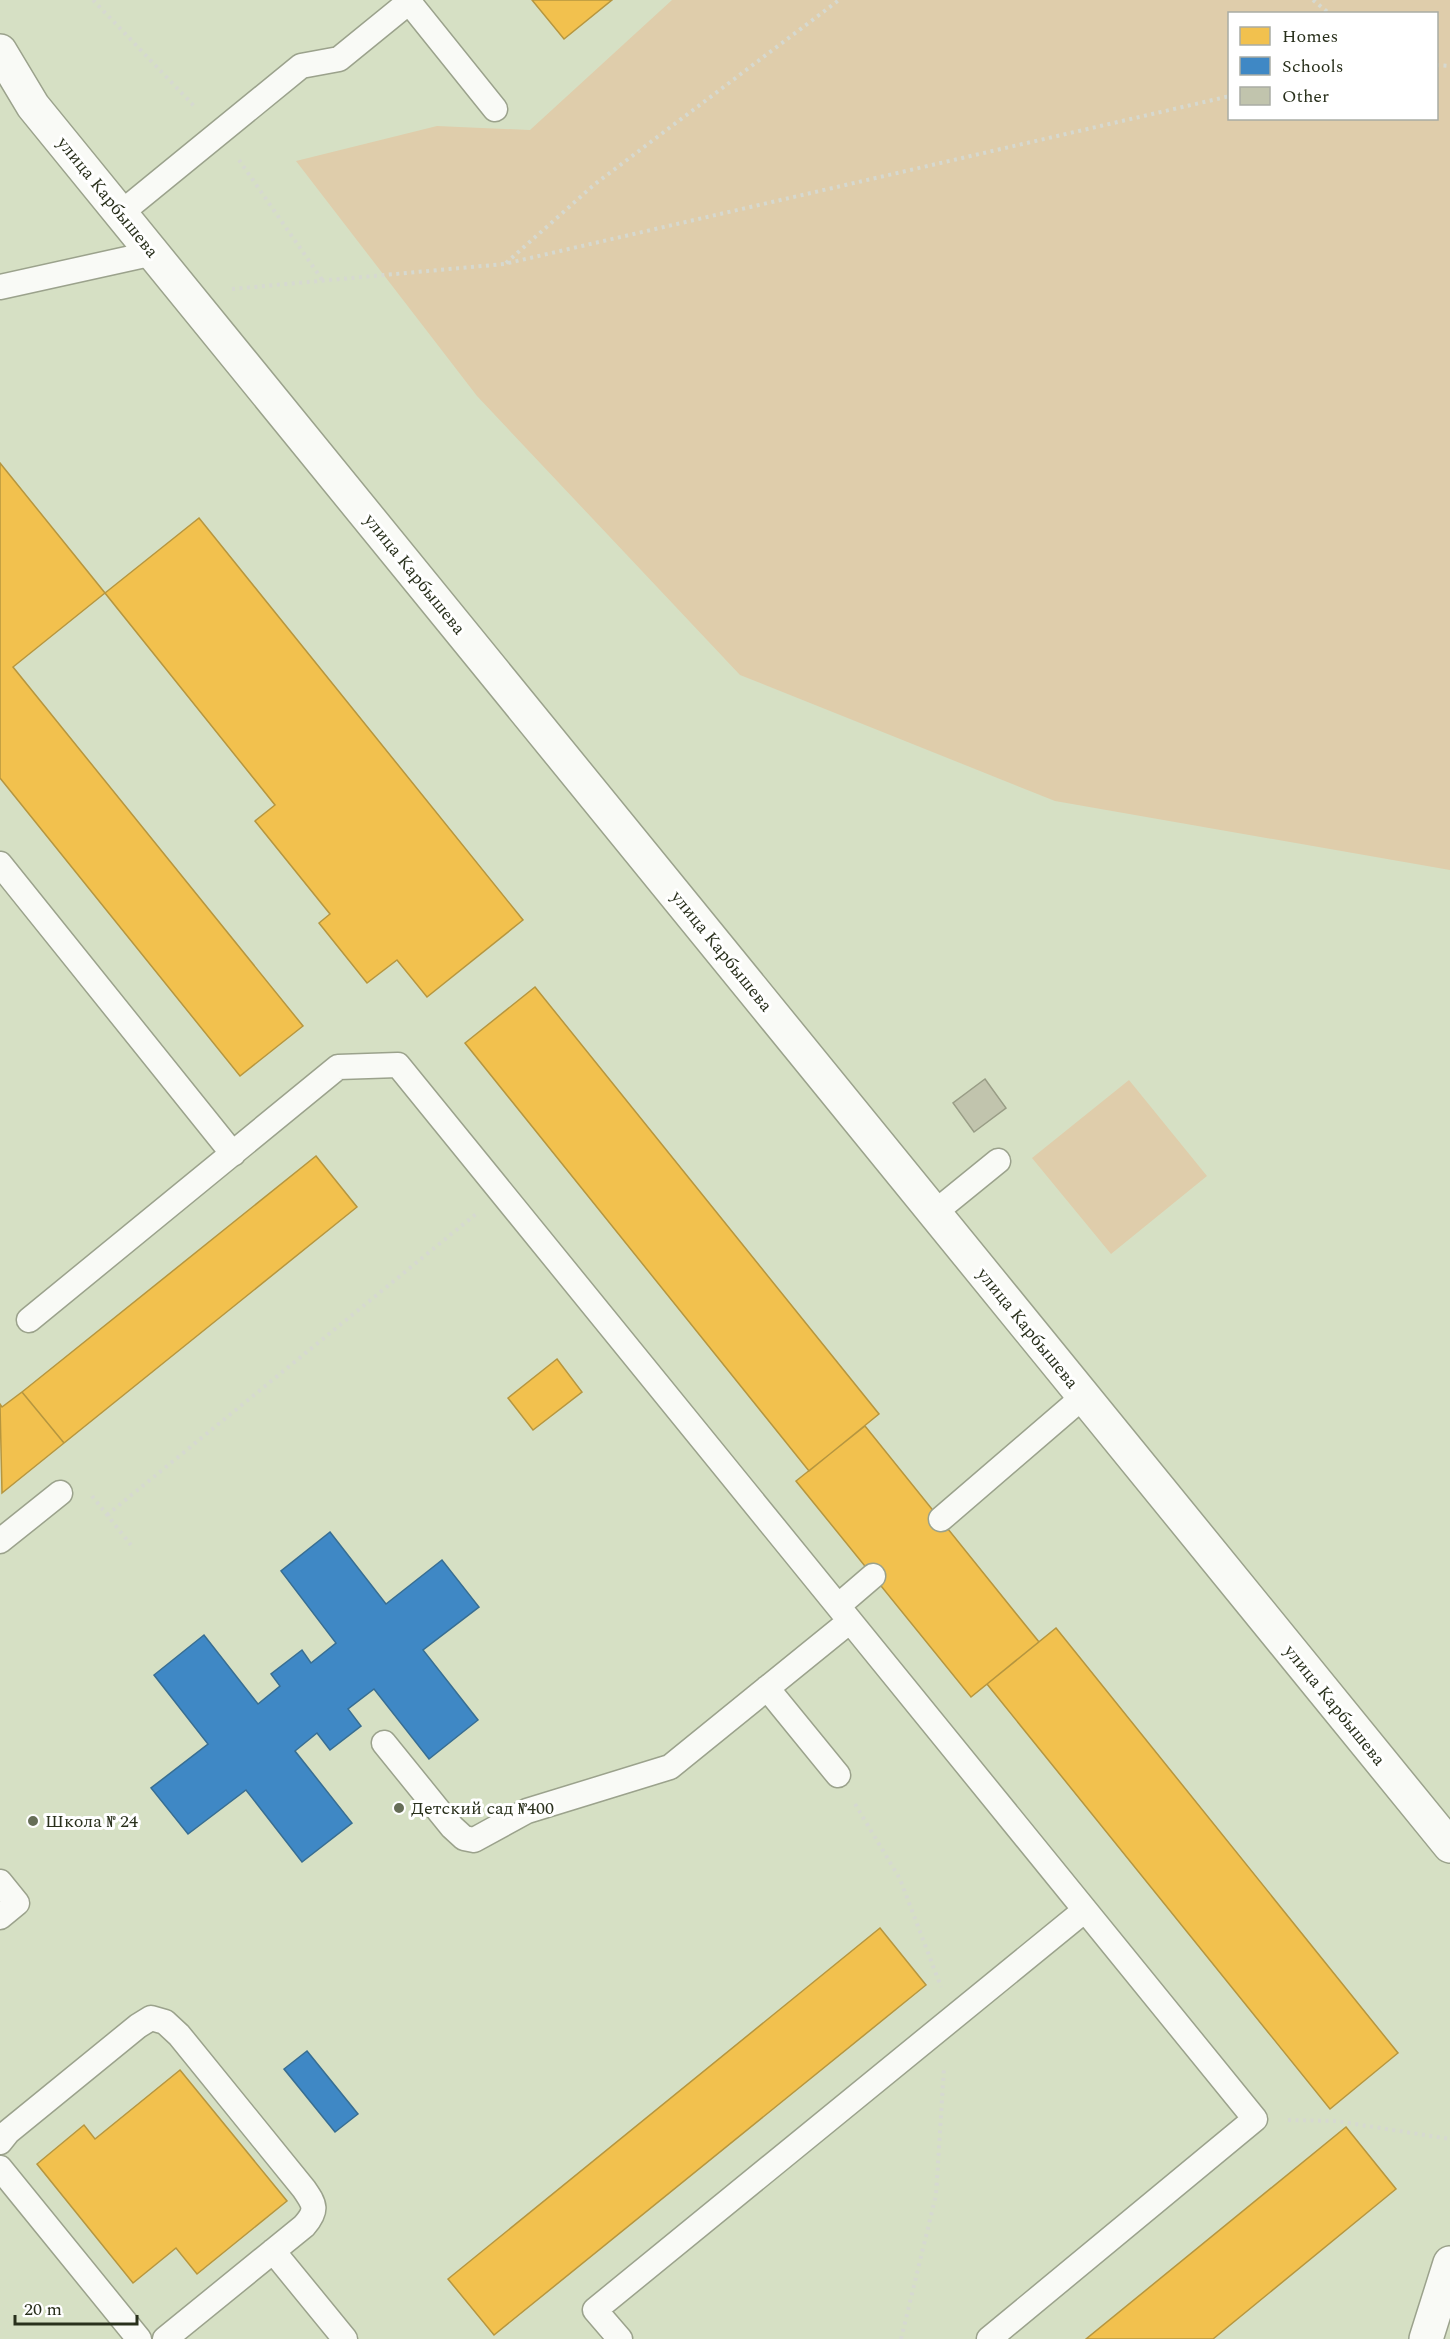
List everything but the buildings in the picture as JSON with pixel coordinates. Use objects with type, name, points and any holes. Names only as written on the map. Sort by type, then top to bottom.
[{"type":"street","name":"улица Карбышева","points":[[0,51],[33,106],[1450,1846]]},
{"type":"street","points":[[1426,2339],[1450,2263]]},
{"type":"lane","points":[[121,213],[301,66],[339,59],[408,1],[495,109]]},
{"type":"lane","points":[[0,288],[153,253]]},
{"type":"lane","points":[[0,864],[233,1154]]},
{"type":"lane","points":[[29,1320],[338,1067],[398,1065],[1255,2119],[989,2339]]},
{"type":"lane","points":[[934,1213],[999,1161]]},
{"type":"lane","points":[[941,1519],[1084,1396]]},
{"type":"lane","points":[[0,1541],[60,1493]]},
{"type":"lane","points":[[384,1743],[452,1827],[464,1838],[474,1840],[527,1811],[670,1767],[767,1688],[844,1613],[873,1576]]},
{"type":"lane","points":[[767,1688],[838,1775]]},
{"type":"lane","points":[[0,1882],[17,1903],[0,1917]]},
{"type":"lane","points":[[620,2339],[595,2310],[1085,1911]]},
{"type":"lane","points":[[0,2142],[8,2132],[138,2026],[151,2018],[165,2022],[179,2035],[314,2204],[313,2216],[304,2226],[165,2339]]},
{"type":"lane","points":[[0,2168],[139,2339]]},
{"type":"lane","points":[[273,2251],[345,2339]]},
{"type":"path","points":[[504,264],[595,184],[839,0]]},
{"type":"path","points":[[1313,0],[1328,12]]},
{"type":"path","points":[[186,294],[504,264],[1228,96]]},
{"type":"path","points":[[107,1515],[502,1193]]},
{"type":"path","points":[[60,1493],[77,1478],[131,1545]]},
{"type":"path","points":[[1255,2119],[1336,2121],[1450,2139]]},
{"type":"shaded area","points":[[672,0],[1450,0],[1450,870],[1055,801],[740,675],[477,396],[296,161],[437,126],[530,130]]},
{"type":"shaded area","points":[[1129,1080],[1207,1176],[1111,1254],[1032,1158]]},
{"type":"place","name":"Детский сад №400","points":[[399,1808]]},
{"type":"place","name":"Школа № 24","points":[[33,1821]]}]
